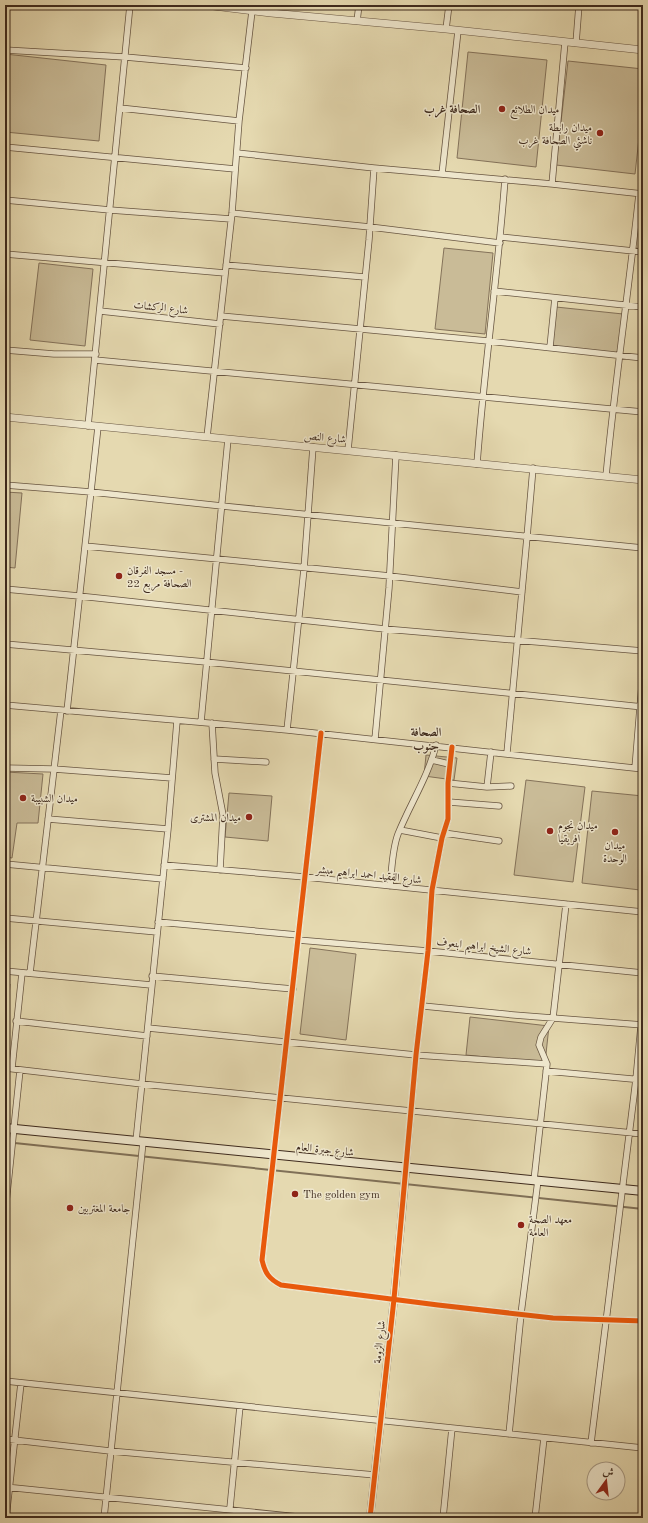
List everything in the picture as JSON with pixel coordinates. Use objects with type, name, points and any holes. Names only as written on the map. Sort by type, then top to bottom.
[{"type":"main road","name":"شارع جبرة العام","points":[[5,1128],[643,1191]]},
{"type":"street","points":[[88,426],[130,5]]},
{"type":"street","points":[[205,5],[271,13],[446,29],[643,50]]},
{"type":"street","points":[[271,13],[272,5]]},
{"type":"street","points":[[357,21],[359,5]]},
{"type":"street","points":[[446,29],[449,5]]},
{"type":"street","points":[[576,43],[579,5]]},
{"type":"street","points":[[207,437],[232,213],[239,121],[252,11]]},
{"type":"street","points":[[442,174],[458,31]]},
{"type":"street","points":[[552,184],[565,42]]},
{"type":"street","points":[[5,50],[125,57],[246,68]]},
{"type":"street","points":[[120,108],[239,121]]},
{"type":"street","points":[[5,147],[235,169]]},
{"type":"street","points":[[237,154],[374,168],[505,179],[641,194],[612,408],[606,476]]},
{"type":"street","points":[[348,450],[353,384],[370,227],[374,168]]},
{"type":"street","points":[[477,464],[482,396],[500,240],[505,179]]},
{"type":"street","points":[[5,200],[231,219]]},
{"type":"street","points":[[232,213],[500,240],[643,252]]},
{"type":"street","points":[[5,254],[225,273]]},
{"type":"street","points":[[226,265],[365,277]]},
{"type":"street","points":[[494,291],[643,307]]},
{"type":"street","points":[[550,347],[555,298]]},
{"type":"street","name":"شارع الركشات","points":[[100,311],[220,324]]},
{"type":"street","points":[[221,316],[550,347],[643,358]]},
{"type":"street","points":[[5,350],[95,357],[215,371],[643,412]]},
{"type":"street","name":"شارع النص","points":[[5,417],[643,480]]},
{"type":"street","points":[[67,711],[98,427]]},
{"type":"street","points":[[201,722],[228,439]]},
{"type":"street","points":[[287,730],[304,569],[313,447]]},
{"type":"street","points":[[375,739],[390,576],[396,455]]},
{"type":"street","points":[[507,753],[528,537],[533,468]]},
{"type":"street","points":[[5,485],[91,492],[643,548]]},
{"type":"street","points":[[86,546],[304,569],[390,576],[522,592]]},
{"type":"street","points":[[5,589],[385,628],[643,651]]},
{"type":"street","points":[[5,644],[206,662],[642,707]]},
{"type":"street","points":[[635,768],[642,707],[643,671]]},
{"type":"street","points":[[5,705],[321,733],[643,769]]},
{"type":"street","points":[[30,973],[61,710]]},
{"type":"street","points":[[104,1518],[139,1141],[142,1084],[151,985],[168,829],[177,721]]},
{"type":"street","points":[[212,723],[216,777],[224,816],[220,870]]},
{"type":"street","points":[[321,733],[275,1155],[262,1260],[264,1271],[271,1280],[281,1285],[553,1318],[643,1321]]},
{"type":"street","points":[[390,886],[395,847],[400,830],[432,760],[436,745]]},
{"type":"street","points":[[406,1168],[416,1055],[423,1006],[432,890],[448,819],[449,764],[452,748]]},
{"type":"street","points":[[487,787],[491,752]]},
{"type":"street","points":[[214,759],[266,762]]},
{"type":"street","points":[[432,760],[449,764]]},
{"type":"street","points":[[5,768],[54,769],[172,778]]},
{"type":"street","points":[[448,783],[487,787],[511,786]]},
{"type":"street","points":[[449,802],[499,806]]},
{"type":"street","points":[[48,819],[168,829]]},
{"type":"street","points":[[400,830],[443,836],[499,841]]},
{"type":"street","points":[[5,864],[163,879]]},
{"type":"street","name":"شارع الفقيد احمد ابراهيم مبشر","points":[[164,865],[305,877],[643,912]]},
{"type":"street","points":[[509,1434],[547,1064],[539,1045],[541,1037],[553,1018],[566,904]]},
{"type":"street","points":[[5,918],[157,932]]},
{"type":"street","name":"شارع الشيخ ابراهيم ابنعوف","points":[[158,922],[298,938],[643,973]]},
{"type":"street","points":[[5,971],[151,985]]},
{"type":"street","points":[[12,1068],[22,973]]},
{"type":"street","points":[[152,976],[293,989]]},
{"type":"street","points":[[591,1443],[621,1189],[636,1079],[643,1004]]},
{"type":"street","points":[[423,1006],[642,1025]]},
{"type":"street","points":[[16,1021],[147,1036]]},
{"type":"street","points":[[148,1028],[416,1055],[547,1064]]},
{"type":"street","points":[[5,1068],[142,1084],[643,1134]]},
{"type":"street","points":[[5,1212],[20,1070]]},
{"type":"street","points":[[546,1071],[643,1080]]},
{"type":"street","name":"شارع الزومة","points":[[370,1518],[394,1299],[406,1168]]},
{"type":"street","points":[[5,1381],[643,1448]]},
{"type":"street","points":[[6,1518],[7,1488],[15,1440],[21,1383]]},
{"type":"street","points":[[228,1518],[240,1406]]},
{"type":"street","points":[[443,1518],[452,1428]]},
{"type":"street","points":[[535,1518],[544,1438]]},
{"type":"street","points":[[5,1439],[110,1451],[375,1476]]},
{"type":"street","points":[[7,1488],[309,1518]]},
{"type":"shaded area","name":"ميدان الطلائع","points":[[468,52],[547,60],[536,167],[457,158]]},
{"type":"shaded area","points":[[5,54],[106,65],[99,141],[5,132]]},
{"type":"shaded area","name":"ميدان رابطة ناشئي الصحافة غرب","points":[[568,61],[643,69],[643,102],[635,174],[556,165]]},
{"type":"shaded area","points":[[444,248],[493,253],[485,334],[435,329]]},
{"type":"shaded area","points":[[39,263],[93,269],[85,346],[30,340]]},
{"type":"shaded area","points":[[556,307],[623,314],[619,357],[551,349]]},
{"type":"shaded area","points":[[5,492],[22,493],[15,568],[5,567]]},
{"type":"shaded area","points":[[426,755],[457,758],[454,780],[424,776]]},
{"type":"shaded area","name":"ميدان الشبيبة","points":[[5,772],[43,774],[38,823],[17,823],[12,858],[5,857]]},
{"type":"shaded area","name":"ميدان نجوم افريقيا","points":[[526,780],[585,787],[573,882],[514,875]]},
{"type":"shaded area","name":"ميدان الوحدة","points":[[592,791],[643,796],[643,867],[640,890],[582,883]]},
{"type":"shaded area","name":"ميدان المشترى","points":[[229,793],[272,796],[268,841],[225,837]]},
{"type":"shaded area","points":[[310,948],[356,954],[346,1040],[300,1034]]},
{"type":"shaded area","points":[[5,983],[10,984],[5,1044]]},
{"type":"shaded area","points":[[470,1017],[549,1026],[545,1063],[466,1055]]},
{"type":"waterway","points":[[5,1142],[643,1209]]},
{"type":"cycle path","points":[[321,733],[262,1260],[266,1272],[273,1280],[281,1285],[553,1318],[643,1321]]},
{"type":"cycle path","points":[[370,1518],[394,1299],[416,1055],[428,951],[432,890],[442,838],[448,819],[448,783],[452,747]]},
{"type":"place","name":"ميدان الطلائع","points":[[502,109]]},
{"type":"place","name":"ميدان رابطة ناشئي الصحافة غرب","points":[[600,133]]},
{"type":"place","name":"مسجد الفرقان - الصحافة مربع 22","points":[[119,576]]},
{"type":"place","name":"ميدان الشبيبة","points":[[23,798]]},
{"type":"place","name":"ميدان المشترى","points":[[249,817]]},
{"type":"place","name":"ميدان نجوم افريقيا","points":[[550,831]]},
{"type":"place","name":"ميدان الوحدة","points":[[615,832]]},
{"type":"place","name":"The golden gym","points":[[295,1194]]},
{"type":"place","name":"جامعة المغتربين","points":[[70,1208]]},
{"type":"place","name":"معهد الصحة العامة","points":[[521,1225]]},
{"type":"district","name":"الصحافة غرب","points":[[452,109]]},
{"type":"district","name":"الصحافة جنوب","points":[[426,739]]}]
